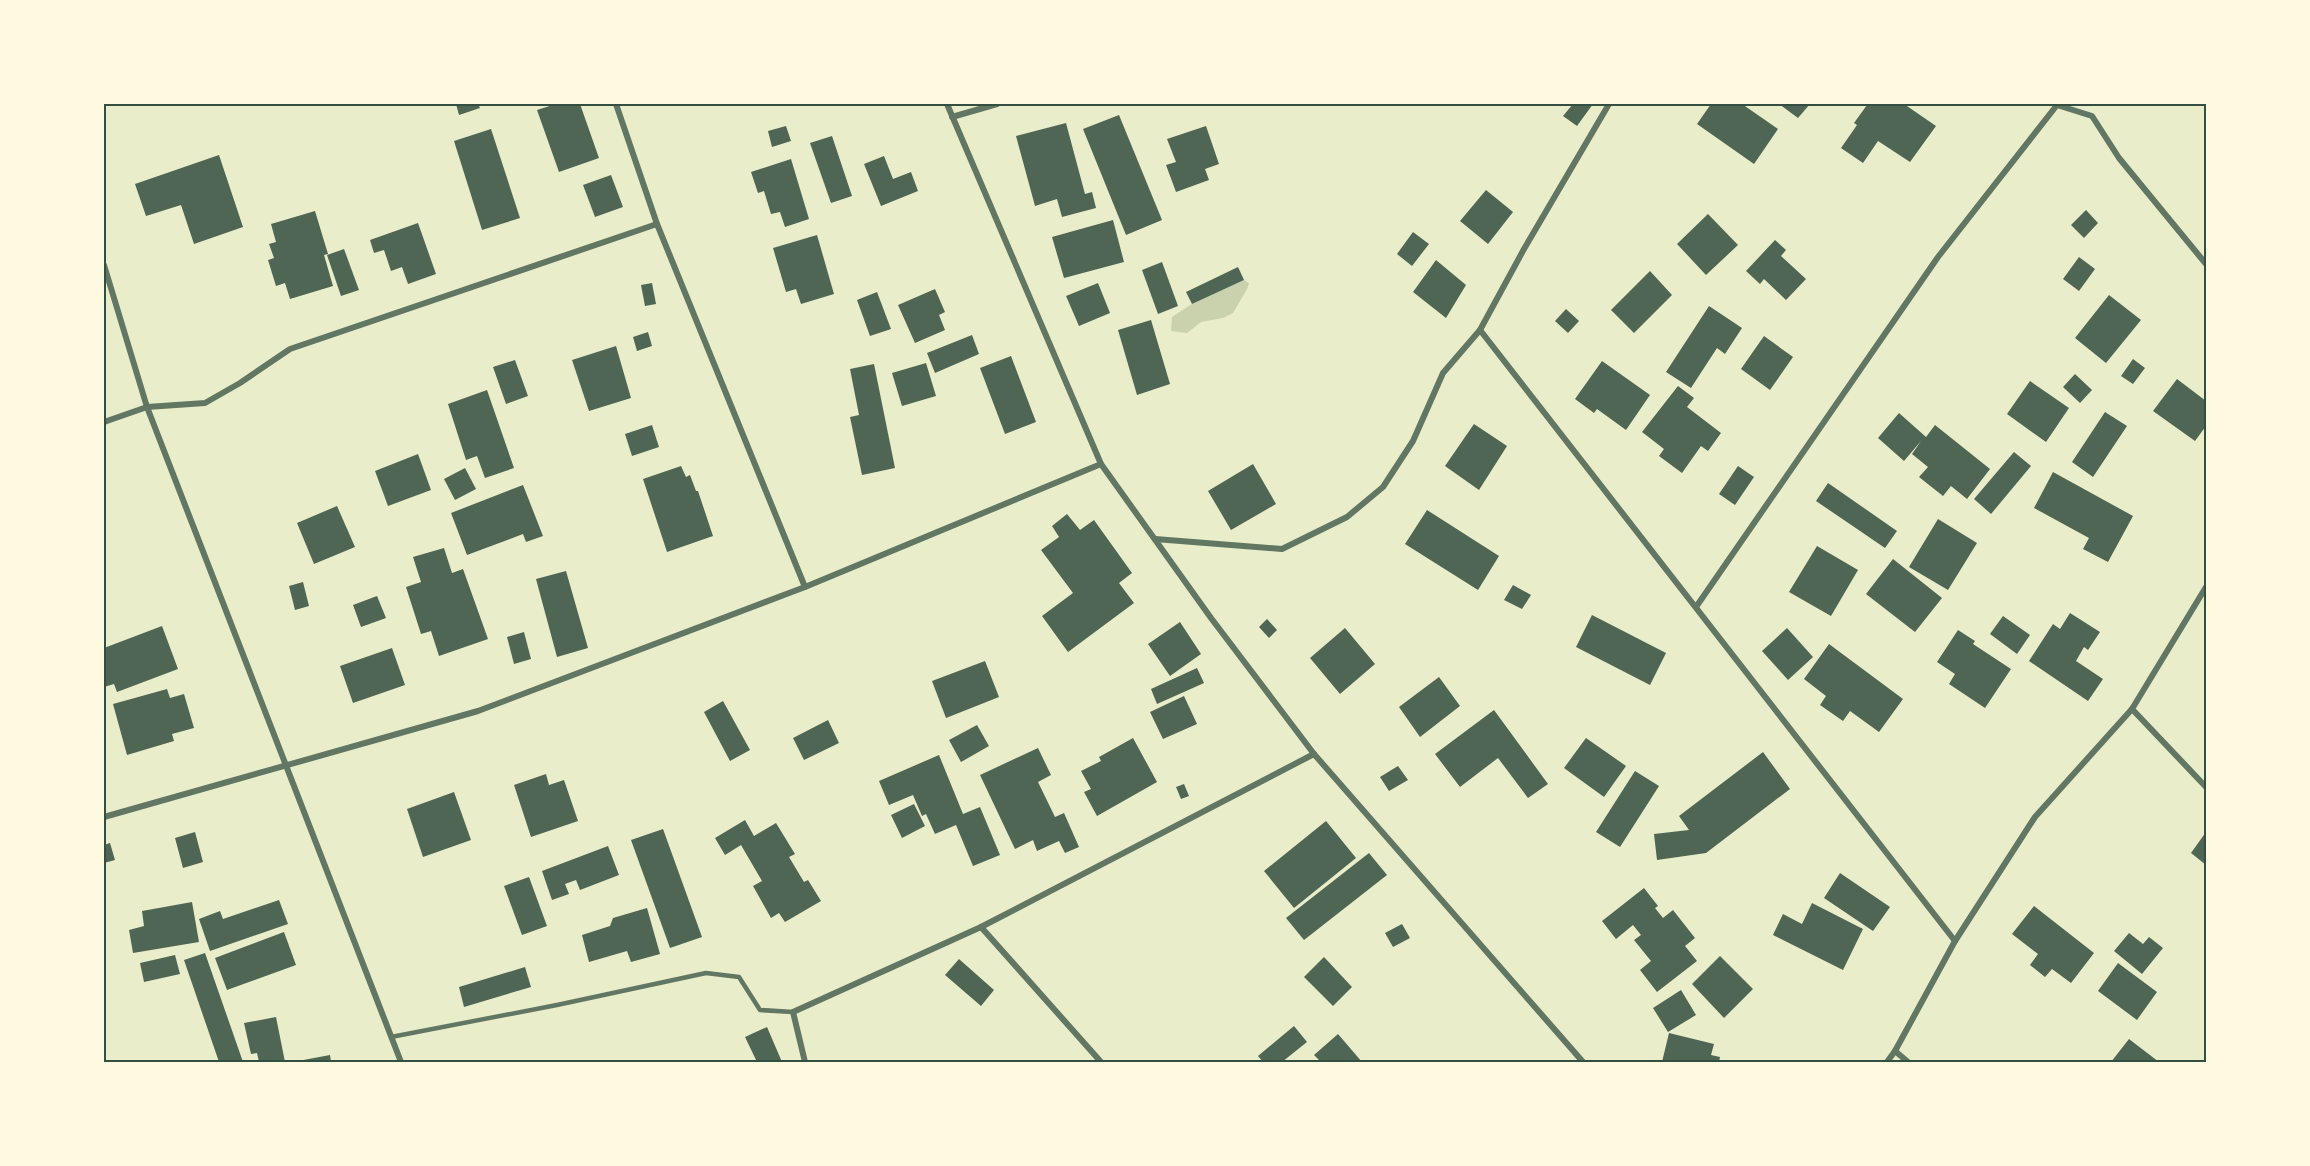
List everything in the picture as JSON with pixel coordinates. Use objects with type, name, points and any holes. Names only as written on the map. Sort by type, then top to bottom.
[{"type":"street","points":[[616,104],[657,224],[805,587]]},
{"type":"street","points":[[947,104],[1101,464],[1211,618],[1314,754],[1583,1062]]},
{"type":"street","points":[[952,117],[997,104]]},
{"type":"street","points":[[1155,539],[1282,549],[1347,517],[1383,487],[1413,441],[1443,373],[1480,330],[1524,249],[1609,104]]},
{"type":"street","points":[[1696,607],[1938,257],[2057,105],[2092,116],[2119,158],[2206,264]]},
{"type":"street","points":[[104,422],[147,407],[205,403],[240,383],[290,349],[657,224]]},
{"type":"street","points":[[104,265],[147,407],[401,1062]]},
{"type":"street","points":[[1480,330],[1954,941]]},
{"type":"street","points":[[104,817],[478,711],[805,587],[1101,464]]},
{"type":"street","points":[[1887,1062],[1954,941],[2036,818],[2132,709],[2206,587]]},
{"type":"street","points":[[2132,709],[2206,787]]},
{"type":"street","points":[[805,1062],[794,1012],[981,927],[1314,754]]},
{"type":"street","points":[[981,927],[1101,1062]]},
{"type":"street","points":[[1895,1051],[1908,1062]]},
{"type":"lane","points":[[391,1037],[706,973],[739,977],[760,1010],[794,1012]]},
{"type":"green space","points":[[1244,280],[1249,283],[1247,289],[1233,313],[1223,318],[1201,322],[1187,333],[1171,331],[1172,317],[1192,304]]},
{"type":"building","points":[[456,104],[478,104],[480,108],[459,115]]},
{"type":"building","points":[[556,104],[580,104],[599,158],[559,172],[537,110]]},
{"type":"building","points":[[1573,104],[1593,104],[1577,126],[1563,116]]},
{"type":"building","points":[[1711,104],[1742,104],[1778,129],[1754,164],[1697,124]]},
{"type":"building","points":[[1779,104],[1810,104],[1798,118]]},
{"type":"building","points":[[1864,104],[1904,104],[1936,126],[1910,162],[1878,141],[1863,163],[1841,148],[1857,125],[1854,123],[1867,105]]},
{"type":"building","points":[[1119,115],[1162,220],[1126,235],[1083,129]]},
{"type":"building","points":[[1066,123],[1085,194],[1092,192],[1096,208],[1062,217],[1057,199],[1035,206],[1016,136]]},
{"type":"building","points":[[786,126],[791,141],[772,147],[768,131]]},
{"type":"building","points":[[1206,126],[1219,164],[1205,169],[1209,180],[1176,192],[1166,165],[1176,162],[1167,139]]},
{"type":"building","points":[[491,129],[520,218],[482,230],[454,141]]},
{"type":"building","points":[[832,136],[852,196],[831,203],[810,143]]},
{"type":"building","points":[[219,155],[243,227],[194,244],[181,205],[146,216],[135,184]]},
{"type":"building","points":[[884,156],[893,179],[911,172],[918,191],[881,206],[864,164]]},
{"type":"building","points":[[791,159],[809,219],[785,227],[780,212],[771,214],[764,191],[758,193],[751,172]]},
{"type":"building","points":[[611,175],[623,207],[595,217],[583,185]]},
{"type":"building","points":[[1486,190],[1513,212],[1488,244],[1460,221]]},
{"type":"building","points":[[2086,210],[2098,223],[2084,238],[2071,225]]},
{"type":"building","points":[[315,211],[328,254],[324,255],[333,286],[290,299],[285,283],[276,286],[268,260],[274,258],[269,244],[276,242],[271,224]]},
{"type":"building","points":[[1708,214],[1738,245],[1706,275],[1677,244]]},
{"type":"building","points":[[1113,220],[1124,262],[1064,278],[1052,237]]},
{"type":"building","points":[[418,223],[436,274],[408,284],[402,267],[391,271],[384,250],[374,253],[370,240]]},
{"type":"building","points":[[1413,232],[1429,244],[1412,266],[1397,254]]},
{"type":"building","points":[[817,235],[834,294],[801,304],[796,289],[786,292],[773,248]]},
{"type":"building","points":[[1775,240],[1786,250],[1781,256],[1806,279],[1786,300],[1764,279],[1760,284],[1746,271]]},
{"type":"building","points":[[344,249],[359,290],[341,296],[327,255]]},
{"type":"building","points":[[2079,257],[2095,269],[2079,291],[2063,279]]},
{"type":"building","points":[[1436,260],[1466,285],[1446,318],[1413,292]]},
{"type":"building","points":[[1162,262],[1178,306],[1158,314],[1142,270]]},
{"type":"building","points":[[1238,267],[1244,280],[1192,304],[1186,292]]},
{"type":"building","points":[[1650,271],[1672,295],[1634,333],[1611,310]]},
{"type":"building","points":[[652,283],[656,304],[645,306],[641,285]]},
{"type":"building","points":[[1098,283],[1110,313],[1079,326],[1066,296]]},
{"type":"building","points":[[935,289],[945,312],[939,315],[945,330],[915,343],[898,305]]},
{"type":"building","points":[[877,292],[891,329],[870,336],[857,300]]},
{"type":"building","points":[[2109,295],[2141,320],[2106,363],[2075,338]]},
{"type":"building","points":[[1709,306],[1742,328],[1725,354],[1717,348],[1691,388],[1666,372]]},
{"type":"building","points":[[1566,309],[1579,321],[1568,333],[1555,321]]},
{"type":"building","points":[[1151,320],[1170,384],[1137,395],[1118,330]]},
{"type":"building","points":[[648,332],[652,346],[637,351],[633,337]]},
{"type":"building","points":[[972,335],[979,354],[935,373],[927,353]]},
{"type":"building","points":[[1764,336],[1793,357],[1770,390],[1741,369]]},
{"type":"building","points":[[616,346],[631,398],[589,411],[572,360]]},
{"type":"building","points":[[1011,356],[1036,422],[1005,434],[980,368]]},
{"type":"building","points":[[2133,359],[2145,368],[2133,384],[2121,376]]},
{"type":"building","points":[[515,360],[528,396],[506,404],[493,367]]},
{"type":"building","points":[[1602,361],[1650,395],[1626,430],[1597,409],[1594,413],[1575,399]]},
{"type":"building","points":[[926,363],[936,396],[902,406],[892,373]]},
{"type":"building","points":[[874,364],[895,468],[862,475],[850,417],[859,415],[850,369]]},
{"type":"building","points":[[2075,374],[2092,390],[2080,403],[2063,387]]},
{"type":"building","points":[[2177,379],[2206,401],[2206,426],[2195,441],[2153,411]]},
{"type":"building","points":[[2030,381],[2069,408],[2046,442],[2007,414]]},
{"type":"building","points":[[1678,386],[1694,398],[1687,407],[1721,433],[1708,451],[1701,446],[1682,473],[1659,456],[1664,449],[1642,432]]},
{"type":"building","points":[[487,390],[514,468],[485,478],[477,456],[466,460],[448,404]]},
{"type":"building","points":[[2105,412],[2127,426],[2093,477],[2072,462]]},
{"type":"building","points":[[1899,413],[1926,437],[1935,425],[1990,469],[1967,499],[1951,486],[1943,496],[1919,477],[1928,467],[1912,454],[1921,441],[1904,461],[1878,438]]},
{"type":"building","points":[[1474,424],[1507,446],[1479,490],[1445,466]]},
{"type":"building","points":[[652,425],[659,447],[632,456],[625,434]]},
{"type":"building","points":[[2014,452],[2031,466],[1991,514],[1974,499]]},
{"type":"building","points":[[418,454],[431,490],[388,506],[375,471]]},
{"type":"building","points":[[1253,464],[1276,504],[1231,530],[1208,491]]},
{"type":"building","points":[[681,466],[686,477],[690,475],[698,491],[713,536],[667,552],[643,479]]},
{"type":"building","points":[[1738,466],[1754,477],[1735,505],[1719,494]]},
{"type":"building","points":[[465,468],[476,489],[455,500],[444,479]]},
{"type":"building","points":[[2053,472],[2133,516],[2108,562],[2083,549],[2089,538],[2034,508]]},
{"type":"building","points":[[1828,483],[1897,531],[1885,548],[1816,501]]},
{"type":"building","points":[[523,485],[543,536],[526,542],[523,534],[467,555],[451,513]]},
{"type":"building","points":[[337,506],[355,547],[314,564],[297,523]]},
{"type":"building","points":[[1427,510],[1499,556],[1478,590],[1405,544]]},
{"type":"building","points":[[1067,514],[1080,530],[1094,520],[1132,573],[1119,583],[1134,603],[1068,652],[1042,616],[1073,593],[1041,550],[1059,537],[1052,526]]},
{"type":"building","points":[[1938,519],[1977,543],[1948,590],[1909,567]]},
{"type":"building","points":[[1817,546],[1858,570],[1831,616],[1789,592]]},
{"type":"building","points":[[444,548],[452,573],[463,569],[488,639],[439,656],[431,631],[421,634],[406,587],[421,582],[413,557]]},
{"type":"building","points":[[1893,559],[1942,598],[1915,632],[1866,594]]},
{"type":"building","points":[[566,571],[588,648],[557,657],[536,579]]},
{"type":"building","points":[[303,582],[309,606],[295,610],[289,586]]},
{"type":"building","points":[[1513,585],[1531,595],[1522,609],[1504,600]]},
{"type":"building","points":[[377,596],[386,618],[361,627],[353,605]]},
{"type":"building","points":[[2070,613],[2100,632],[2088,650],[2084,647],[2076,661],[2103,679],[2088,701],[2029,661],[2053,624],[2060,629]]},
{"type":"building","points":[[1592,615],[1666,653],[1650,685],[1576,647]]},
{"type":"building","points":[[2003,616],[2030,635],[2017,654],[1990,634]]},
{"type":"building","points":[[1267,619],[1277,630],[1269,638],[1259,627]]},
{"type":"building","points":[[1180,622],[1201,654],[1170,676],[1148,644]]},
{"type":"building","points":[[162,626],[178,669],[117,692],[114,684],[104,687],[104,658],[106,657],[104,648]]},
{"type":"building","points":[[1345,628],[1375,664],[1340,694],[1310,658]]},
{"type":"building","points":[[1787,628],[1813,657],[1788,680],[1762,651]]},
{"type":"building","points":[[1958,630],[1975,641],[1973,644],[2011,669],[1985,708],[1949,684],[1955,674],[1937,662]]},
{"type":"building","points":[[524,632],[531,659],[514,664],[507,637]]},
{"type":"building","points":[[1829,644],[1903,699],[1879,732],[1850,711],[1843,721],[1820,705],[1826,696],[1804,679]]},
{"type":"building","points":[[392,648],[405,685],[353,703],[340,666]]},
{"type":"building","points":[[985,661],[999,697],[946,718],[932,681]]},
{"type":"building","points":[[1197,668],[1204,683],[1157,704],[1151,689]]},
{"type":"building","points":[[1439,677],[1460,706],[1420,737],[1399,707]]},
{"type":"building","points":[[167,689],[170,698],[184,694],[194,728],[172,734],[174,741],[127,755],[113,704]]},
{"type":"building","points":[[1184,696],[1197,724],[1163,739],[1150,712]]},
{"type":"building","points":[[723,701],[750,750],[730,761],[704,712]]},
{"type":"building","points":[[1494,710],[1548,784],[1528,798],[1498,758],[1460,787],[1435,754]]},
{"type":"building","points":[[828,720],[839,743],[804,760],[793,738]]},
{"type":"building","points":[[977,725],[989,746],[961,762],[949,740]]},
{"type":"building","points":[[1133,738],[1157,782],[1097,816],[1084,792],[1091,789],[1081,771],[1101,761],[1099,757]]},
{"type":"building","points":[[1586,738],[1626,766],[1604,797],[1564,768]]},
{"type":"building","points":[[1038,748],[1051,775],[1038,782],[1055,817],[1064,813],[1079,847],[1065,853],[1059,841],[1037,851],[1033,840],[1015,849],[980,775]]},
{"type":"building","points":[[1763,752],[1790,789],[1706,853],[1657,860],[1654,834],[1689,830],[1679,816]]},
{"type":"building","points":[[939,755],[963,814],[980,807],[1000,855],[973,866],[956,825],[935,834],[926,814],[922,816],[913,795],[889,805],[879,781]]},
{"type":"building","points":[[1398,766],[1408,780],[1389,791],[1380,777]]},
{"type":"building","points":[[1635,771],[1659,786],[1620,847],[1596,832]]},
{"type":"building","points":[[546,774],[549,785],[564,780],[578,821],[531,837],[514,785]]},
{"type":"building","points":[[1184,784],[1189,796],[1181,799],[1176,787]]},
{"type":"building","points":[[454,792],[471,840],[423,857],[407,809]]},
{"type":"building","points":[[914,804],[925,826],[902,838],[891,815]]},
{"type":"building","points":[[745,820],[754,836],[776,823],[795,854],[789,857],[804,882],[808,880],[821,901],[785,922],[779,913],[771,918],[753,886],[762,881],[741,845],[725,855],[715,838]]},
{"type":"building","points":[[1326,821],[1356,858],[1294,908],[1264,871]]},
{"type":"building","points":[[663,829],[702,937],[670,948],[631,840]]},
{"type":"building","points":[[195,832],[203,862],[183,868],[175,838]]},
{"type":"building","points":[[2206,832],[2206,865],[2191,853]]},
{"type":"building","points":[[110,843],[115,860],[104,863],[104,845]]},
{"type":"building","points":[[608,846],[619,875],[580,890],[576,880],[565,884],[569,894],[552,900],[542,871]]},
{"type":"building","points":[[1369,853],[1387,875],[1304,940],[1286,918]]},
{"type":"building","points":[[1840,873],[1890,907],[1873,931],[1824,898]]},
{"type":"building","points":[[529,877],[547,926],[522,935],[504,886]]},
{"type":"building","points":[[1644,888],[1658,906],[1655,908],[1663,918],[1673,910],[1695,938],[1685,946],[1697,961],[1657,992],[1640,970],[1651,961],[1634,940],[1641,935],[1633,925],[1616,939],[1602,921]]},
{"type":"building","points":[[279,900],[288,924],[210,951],[199,919],[220,911],[223,919]]},
{"type":"building","points":[[192,902],[199,942],[133,953],[129,930],[144,926],[142,911]]},
{"type":"building","points":[[1812,903],[1863,929],[1843,970],[1773,935],[1783,914],[1802,924]]},
{"type":"building","points":[[2034,906],[2094,953],[2071,983],[2052,969],[2045,977],[2030,965],[2038,954],[2012,934]]},
{"type":"building","points":[[647,908],[660,954],[631,962],[627,951],[589,962],[582,935],[610,926],[613,918]]},
{"type":"building","points":[[1402,924],[1410,938],[1393,947],[1385,933]]},
{"type":"building","points":[[284,932],[296,965],[227,990],[215,958]]},
{"type":"building","points":[[2129,933],[2143,944],[2149,937],[2163,948],[2142,974],[2114,951]]},
{"type":"building","points":[[205,953],[243,1062],[219,1062],[184,960]]},
{"type":"building","points":[[175,955],[180,974],[144,982],[140,963]]},
{"type":"building","points":[[1720,956],[1753,989],[1724,1018],[1692,984]]},
{"type":"building","points":[[1324,957],[1352,987],[1333,1006],[1304,977]]},
{"type":"building","points":[[959,959],[994,990],[981,1006],[945,975]]},
{"type":"building","points":[[2118,963],[2157,992],[2137,1020],[2098,991]]},
{"type":"building","points":[[525,967],[531,987],[464,1007],[459,987]]},
{"type":"building","points":[[1681,990],[1696,1015],[1668,1032],[1653,1008]]},
{"type":"building","points":[[276,1017],[285,1062],[259,1062],[257,1053],[251,1054],[244,1023]]},
{"type":"building","points":[[1294,1026],[1307,1042],[1282,1062],[1263,1062],[1258,1056]]},
{"type":"building","points":[[767,1027],[782,1062],[757,1062],[745,1037]]},
{"type":"building","points":[[1669,1033],[1714,1044],[1711,1055],[1720,1057],[1719,1062],[1662,1062]]},
{"type":"building","points":[[1338,1034],[1362,1062],[1321,1062],[1314,1055]]},
{"type":"building","points":[[2129,1039],[2159,1062],[2111,1062]]},
{"type":"building","points":[[330,1055],[331,1062],[298,1062],[298,1061]]}]
